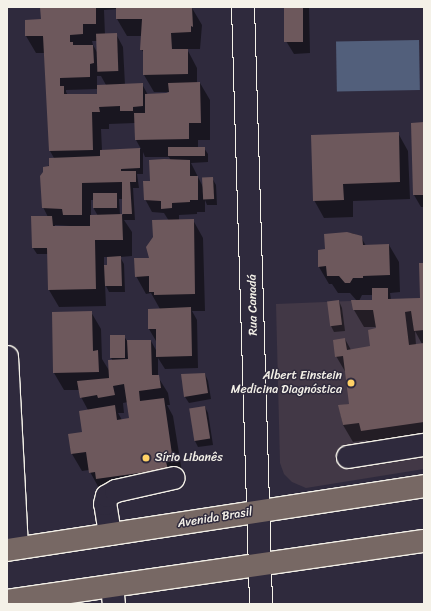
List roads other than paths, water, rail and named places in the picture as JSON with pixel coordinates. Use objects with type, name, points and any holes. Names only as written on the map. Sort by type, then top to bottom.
[{"type":"main road","name":"Avenida Brasil","points":[[12,549],[424,486]]},
{"type":"main road","points":[[7,601],[113,595],[260,565],[424,541]]},
{"type":"street","name":"Rua Canadá","points":[[243,7],[260,511],[261,604]]},
{"type":"street","points":[[7,357],[12,549]]},
{"type":"street","points":[[348,457],[424,445]]},
{"type":"street","points":[[110,534],[104,504],[107,496],[116,491],[174,478]]},
{"type":"water","points":[[419,40],[420,90],[337,91],[336,41]]},
{"type":"place","name":"Albert Einstein Medicina Diagnóstica","points":[[351,383]]},
{"type":"place","name":"Sírio Libanês","points":[[146,458]]}]
